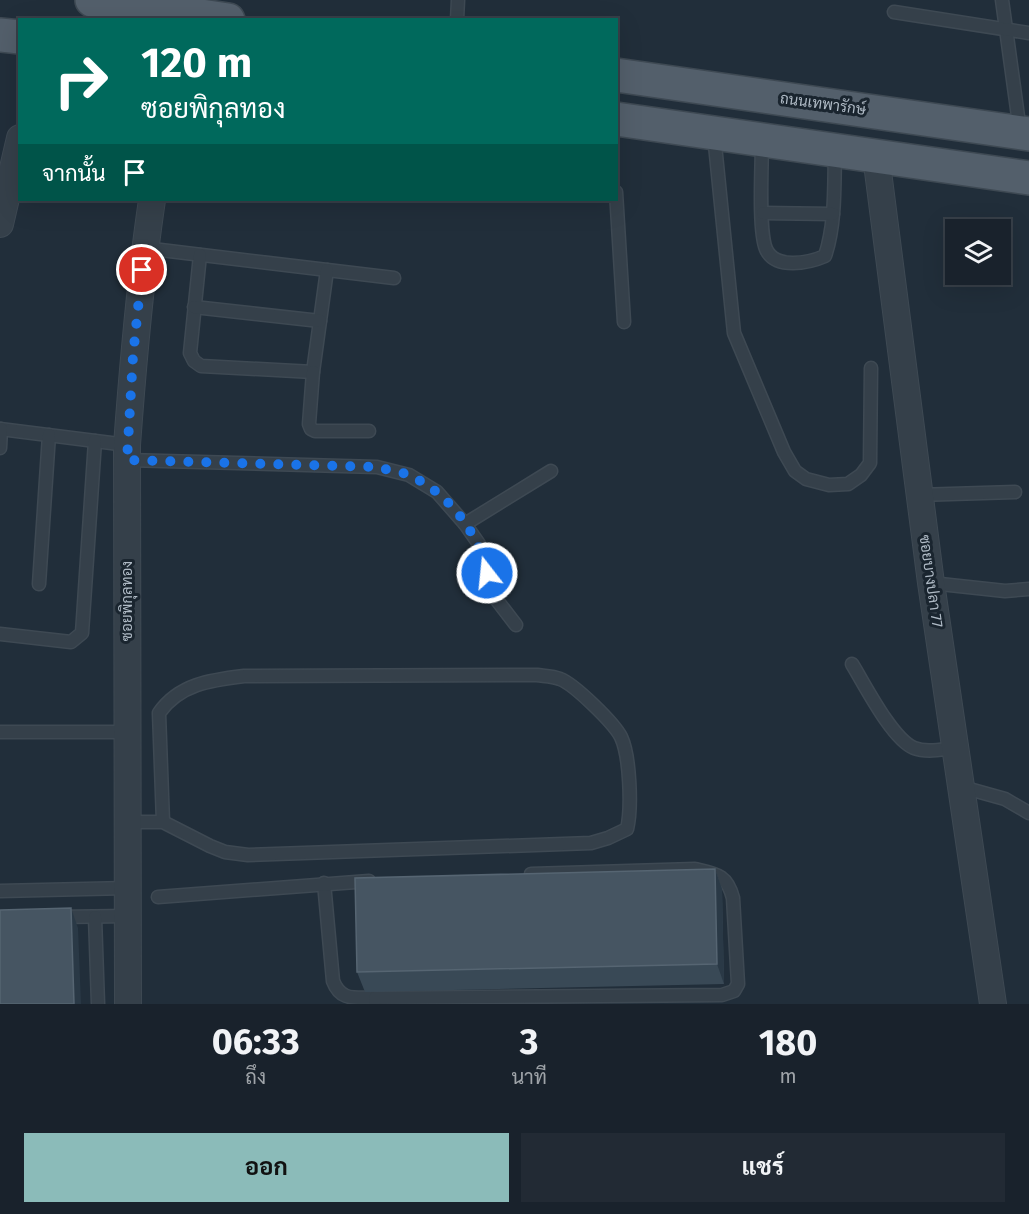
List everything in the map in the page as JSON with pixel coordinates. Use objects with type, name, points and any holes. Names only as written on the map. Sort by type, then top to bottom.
[{"type":"main road","points":[[92,0],[215,18]]},
{"type":"main road","points":[[0,35],[18,37]]},
{"type":"main road","name":"ถนนเทพารักษ์","points":[[618,75],[1025,133]]},
{"type":"main road","points":[[689,85],[701,132]]},
{"type":"main road","points":[[618,119],[1029,178]]},
{"type":"street","points":[[230,18],[234,0]]},
{"type":"street","points":[[0,224],[18,147]]},
{"type":"street","name":"ซอยบางปลา 77","points":[[876,156],[918,495],[993,1004]]},
{"type":"street","name":"ซอยพิกุลทอง","points":[[128,1004],[131,901],[128,822],[127,452],[133,356],[144,248],[152,201]]},
{"type":"lane","points":[[457,18],[458,0]]},
{"type":"lane","points":[[1002,0],[1025,133]]},
{"type":"lane","points":[[894,12],[1029,33]]},
{"type":"lane","points":[[701,132],[734,333],[784,452],[795,471],[806,479],[830,485],[848,484],[861,475],[870,464],[871,368]]},
{"type":"lane","points":[[762,139],[762,213],[766,250],[774,259],[793,263],[814,261],[825,256],[832,214],[835,150]]},
{"type":"lane","points":[[617,201],[624,322]]},
{"type":"lane","points":[[762,213],[832,214]]},
{"type":"lane","points":[[144,248],[394,278]]},
{"type":"lane","points":[[200,255],[190,353],[194,361],[201,366],[313,372]]},
{"type":"lane","points":[[327,270],[313,372],[309,424],[315,431],[369,431]]},
{"type":"lane","points":[[194,307],[320,321]]},
{"type":"lane","points":[[0,448],[1,429],[95,441],[127,452],[377,467],[409,476],[437,492],[465,524],[479,544],[490,587],[496,599],[516,625]]},
{"type":"lane","points":[[39,584],[49,435]]},
{"type":"lane","points":[[0,634],[71,642],[82,633],[95,441]]},
{"type":"lane","points":[[465,524],[551,471]]},
{"type":"lane","points":[[918,495],[1015,492]]},
{"type":"lane","points":[[931,583],[1005,591],[1029,589]]},
{"type":"lane","points":[[852,664],[896,735],[913,747],[927,750],[957,748]]},
{"type":"lane","points":[[128,822],[163,822],[225,852],[248,855],[591,843],[627,829],[630,815],[626,752],[612,724],[570,684],[559,678],[514,675],[244,676],[220,679],[184,689],[169,699],[159,713],[163,822]]},
{"type":"lane","points":[[0,732],[128,732]]},
{"type":"lane","points":[[962,787],[1005,799],[1029,813]]},
{"type":"lane","points":[[324,883],[333,981],[337,992],[345,997],[375,1001],[722,995],[734,991],[738,984],[734,898],[724,878],[695,869],[520,874]]},
{"type":"lane","points":[[158,897],[379,880]]},
{"type":"lane","points":[[0,891],[131,901]]},
{"type":"lane","points":[[47,917],[95,916],[131,901]]},
{"type":"lane","points":[[95,916],[98,1004]]},
{"type":"building","points":[[715,869],[717,964],[357,972],[355,878]]},
{"type":"building","points":[[71,908],[74,1004],[0,1004],[0,910]]},
{"type":"route","points":[[142,270],[133,356],[127,460],[377,467],[409,476],[437,492],[465,524],[479,544],[487,573]]}]
